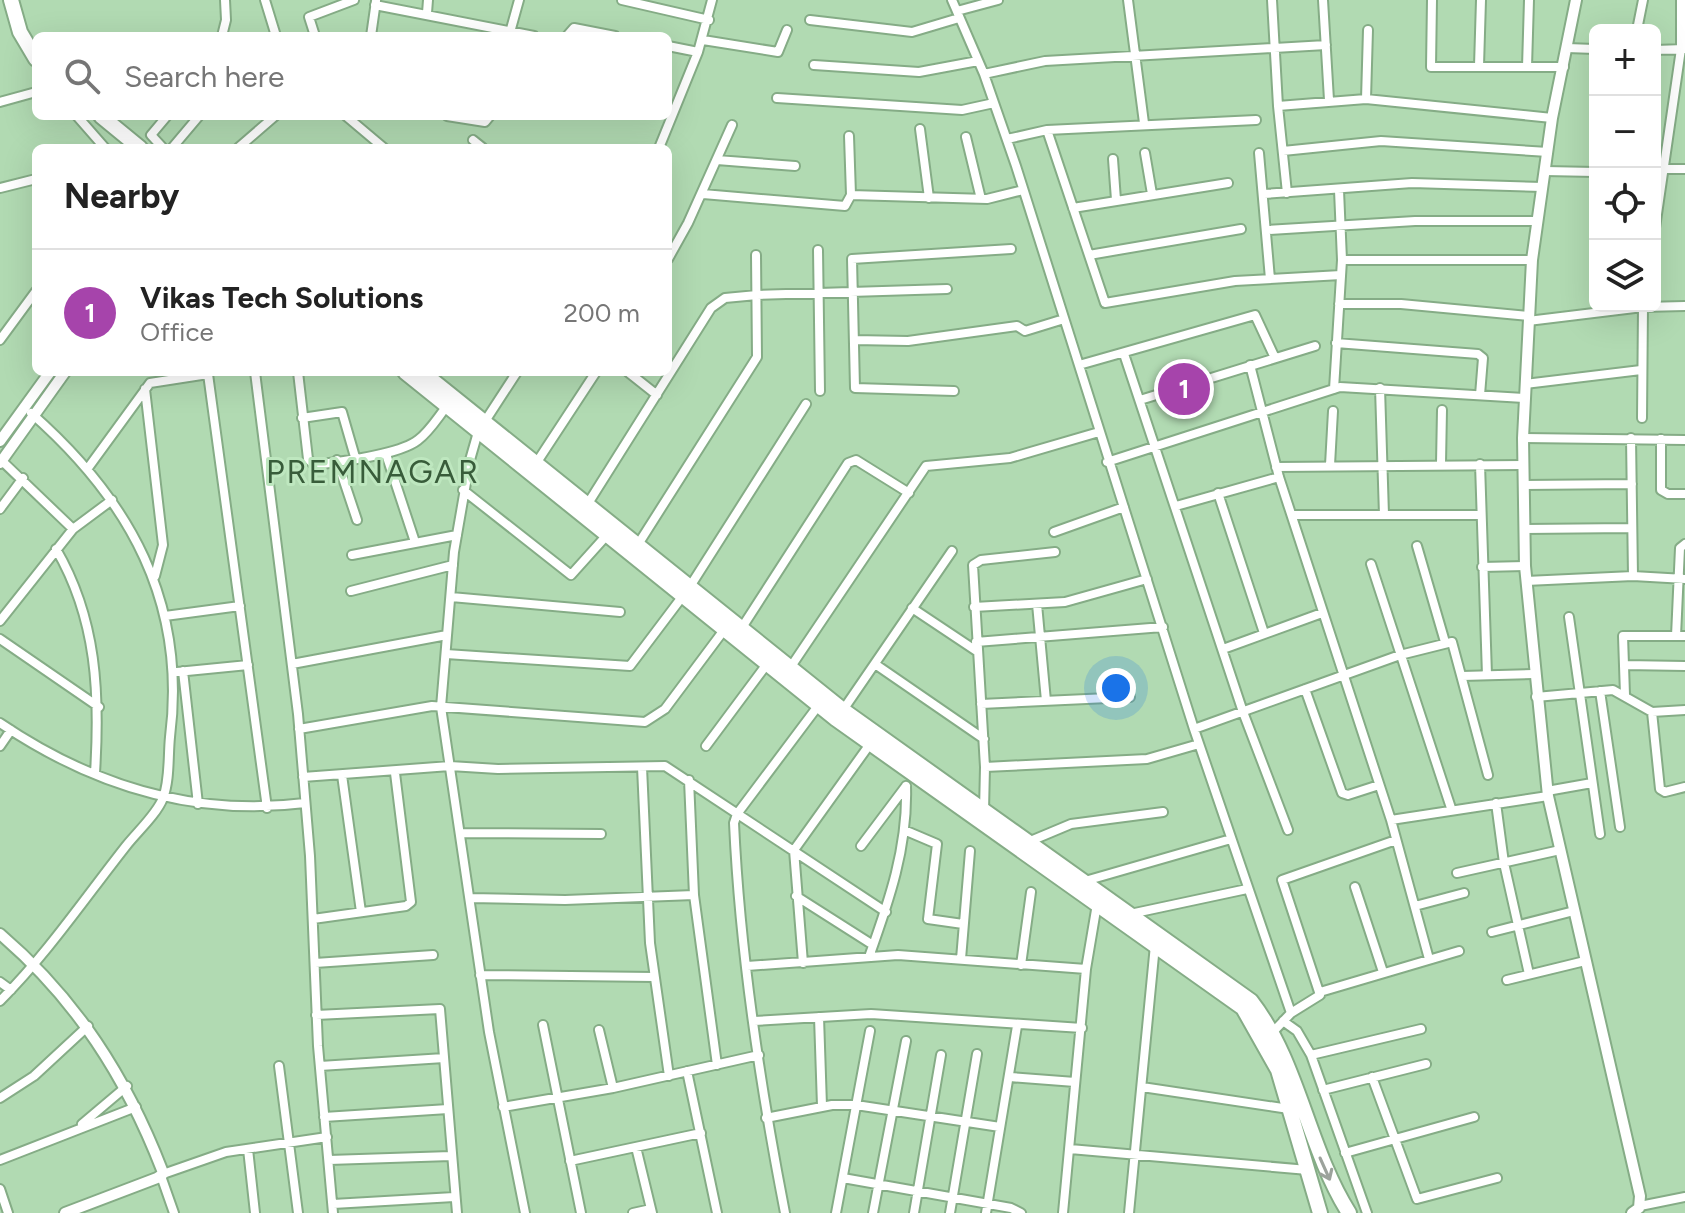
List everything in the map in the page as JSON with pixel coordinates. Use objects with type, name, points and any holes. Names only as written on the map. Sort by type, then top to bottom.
[{"type":"highway","points":[[11,0],[20,32],[32,52]]},
{"type":"highway","points":[[106,120],[135,144]]},
{"type":"highway","points":[[410,376],[447,406],[535,465],[587,505],[637,546],[724,630],[767,664],[822,701],[843,710],[1084,881],[1100,899],[1155,944],[1243,1008],[1269,1050],[1290,1109],[1320,1213]]},
{"type":"highway","points":[[426,376],[607,535],[741,629],[790,669],[909,781],[1129,914],[1240,992],[1272,1033],[1288,1066],[1324,1171],[1349,1213]]},
{"type":"street","points":[[223,32],[225,0]]},
{"type":"street","points":[[265,0],[275,32]]},
{"type":"street","points":[[314,32],[309,17],[354,0]]},
{"type":"street","points":[[427,13],[428,0]]},
{"type":"street","points":[[510,32],[519,0]]},
{"type":"street","points":[[622,0],[709,20]]},
{"type":"street","points":[[672,110],[703,40],[712,0]]},
{"type":"street","points":[[952,0],[984,74],[1007,139],[1107,462],[1247,889],[1291,1013]]},
{"type":"street","points":[[810,20],[912,32],[998,0]]},
{"type":"street","points":[[1128,0],[1144,123]]},
{"type":"street","points":[[1272,0],[1287,193]]},
{"type":"street","points":[[1323,0],[1329,100]]},
{"type":"street","points":[[1432,0],[1429,66],[1564,67]]},
{"type":"street","points":[[1479,66],[1481,0]]},
{"type":"street","points":[[1527,67],[1529,0]]},
{"type":"street","points":[[1576,0],[1552,118],[1532,260],[1528,318],[1523,465],[1525,566],[1533,674],[1548,793],[1636,1210],[1685,1197]]},
{"type":"street","points":[[1638,24],[1643,0]]},
{"type":"street","points":[[1660,168],[1683,49],[1681,0]]},
{"type":"street","points":[[372,32],[376,2],[506,32]]},
{"type":"street","points":[[570,32],[574,28],[594,32]]},
{"type":"street","points":[[703,40],[777,52],[782,49],[787,30]]},
{"type":"street","points":[[1366,99],[1368,30]]},
{"type":"street","points":[[984,74],[1045,61],[1326,45]]},
{"type":"street","points":[[672,47],[698,52]]},
{"type":"street","points":[[1567,48],[1589,49]]},
{"type":"street","points":[[1661,50],[1683,49]]},
{"type":"street","points":[[814,65],[919,72],[978,61]]},
{"type":"street","points":[[0,102],[32,93]]},
{"type":"street","points":[[777,98],[962,110],[994,103]]},
{"type":"street","points":[[1278,106],[1366,99],[1552,118]]},
{"type":"street","points":[[80,120],[102,144]]},
{"type":"street","points":[[159,144],[151,135],[164,120]]},
{"type":"street","points":[[175,144],[196,120]]},
{"type":"street","points":[[243,144],[270,120]]},
{"type":"street","points":[[351,120],[379,144]]},
{"type":"street","points":[[660,144],[669,120]]},
{"type":"street","points":[[1007,139],[1047,130],[1256,120]]},
{"type":"street","points":[[672,252],[703,194],[732,125]]},
{"type":"street","points":[[920,129],[929,198]]},
{"type":"street","points":[[1047,130],[1101,295],[1107,303],[1219,283],[1341,275]]},
{"type":"street","points":[[703,194],[842,206],[850,202],[851,195],[849,136]]},
{"type":"street","points":[[966,137],[981,199]]},
{"type":"street","points":[[473,140],[478,144]]},
{"type":"street","points":[[1283,151],[1381,141],[1548,152]]},
{"type":"street","points":[[1145,153],[1152,194]]},
{"type":"street","points":[[1259,153],[1270,279]]},
{"type":"street","points":[[1113,159],[1116,200]]},
{"type":"street","points":[[717,160],[795,166]]},
{"type":"street","points":[[1661,169],[1685,169]]},
{"type":"street","points":[[1545,171],[1589,172]]},
{"type":"street","points":[[0,188],[32,180]]},
{"type":"street","points":[[1073,208],[1228,183]]},
{"type":"street","points":[[1264,194],[1412,183],[1542,187]]},
{"type":"street","points":[[851,195],[995,199],[1023,190]]},
{"type":"street","points":[[1334,389],[1342,260],[1339,190]]},
{"type":"street","points":[[1268,230],[1342,225],[1538,221]]},
{"type":"street","points":[[1089,255],[1241,229]]},
{"type":"street","points":[[954,391],[855,389],[851,260],[854,257],[1011,249]]},
{"type":"street","points":[[818,250],[820,391]]},
{"type":"street","points":[[637,546],[755,363],[758,354],[756,255]]},
{"type":"street","points":[[1342,260],[1532,260]]},
{"type":"street","points":[[672,372],[716,303],[725,298],[947,289]]},
{"type":"street","points":[[0,340],[32,296]]},
{"type":"street","points":[[1339,304],[1401,304],[1528,318],[1591,312]]},
{"type":"street","points":[[1661,307],[1685,306]]},
{"type":"street","points":[[1642,418],[1643,312]]},
{"type":"street","points":[[1079,365],[1255,315],[1275,358]]},
{"type":"street","points":[[854,340],[908,341],[1015,326],[1025,331],[1064,319]]},
{"type":"street","points":[[1336,343],[1478,354],[1483,358],[1480,395]]},
{"type":"street","points":[[1140,400],[1315,346]]},
{"type":"street","points":[[1124,354],[1243,712],[1288,830]]},
{"type":"street","points":[[1250,365],[1278,472],[1391,820],[1429,959]]},
{"type":"street","points":[[1525,384],[1641,370]]},
{"type":"street","points":[[0,441],[47,376]]},
{"type":"street","points":[[62,376],[1,462],[23,478],[73,529]]},
{"type":"street","points":[[88,468],[145,388],[156,380],[198,376]]},
{"type":"street","points":[[209,376],[267,808]]},
{"type":"street","points":[[256,376],[299,729],[313,919],[316,1015],[333,1209],[454,1197]]},
{"type":"street","points":[[298,376],[310,463],[386,454],[422,437],[447,406]]},
{"type":"street","points":[[514,376],[481,427],[463,490],[441,707],[462,833],[480,975],[525,1213]]},
{"type":"street","points":[[535,465],[593,376]]},
{"type":"street","points":[[633,376],[657,395]]},
{"type":"street","points":[[587,505],[669,376]]},
{"type":"street","points":[[145,388],[163,545],[155,576]]},
{"type":"street","points":[[1107,462],[1334,389],[1380,388],[1524,398]]},
{"type":"street","points":[[1380,388],[1384,515]]},
{"type":"street","points":[[446,654],[630,666],[686,593],[806,404]]},
{"type":"street","points":[[0,1001],[34,963],[163,798],[172,722],[172,673],[165,616],[155,576],[112,500],[88,468],[24,408]]},
{"type":"street","points":[[1441,463],[1442,410]]},
{"type":"street","points":[[1330,465],[1333,411]]},
{"type":"street","points":[[302,418],[342,412],[355,457]]},
{"type":"street","points":[[790,669],[928,464],[1010,458],[1099,432]]},
{"type":"street","points":[[1523,438],[1685,440]]},
{"type":"street","points":[[1631,438],[1633,576]]},
{"type":"street","points":[[1661,439],[1661,490],[1668,494],[1685,494]]},
{"type":"street","points":[[386,454],[415,542]]},
{"type":"street","points":[[337,460],[357,520]]},
{"type":"street","points":[[741,629],[848,463],[856,460],[909,493]]},
{"type":"street","points":[[1480,464],[1487,675]]},
{"type":"street","points":[[1176,506],[1278,472],[1330,465],[1523,465]]},
{"type":"street","points":[[0,509],[23,478]]},
{"type":"street","points":[[1524,485],[1632,484]]},
{"type":"street","points":[[463,490],[569,574],[575,574],[607,535]]},
{"type":"street","points":[[1218,493],[1264,633]]},
{"type":"street","points":[[0,621],[73,529],[112,500]]},
{"type":"street","points":[[1054,532],[1124,507]]},
{"type":"street","points":[[1292,515],[1481,515]]},
{"type":"street","points":[[1524,529],[1631,528]]},
{"type":"street","points":[[352,555],[457,535]]},
{"type":"street","points":[[1625,695],[1624,635],[1680,636],[1680,548],[1685,544]]},
{"type":"street","points":[[1417,546],[1445,642]]},
{"type":"street","points":[[56,549],[71,575],[87,618],[99,707],[95,773]]},
{"type":"street","points":[[843,710],[952,551]]},
{"type":"street","points":[[984,811],[984,739],[974,607],[975,562],[1055,552]]},
{"type":"street","points":[[1371,564],[1451,808]]},
{"type":"street","points":[[351,591],[453,565]]},
{"type":"street","points":[[1482,567],[1525,566]]},
{"type":"street","points":[[1526,581],[1633,576],[1682,579]]},
{"type":"street","points":[[974,607],[1083,599],[1147,579]]},
{"type":"street","points":[[451,597],[620,612]]},
{"type":"street","points":[[1037,604],[1046,701]]},
{"type":"street","points":[[165,616],[240,606]]},
{"type":"street","points":[[912,608],[978,652]]},
{"type":"street","points":[[1223,649],[1322,613]]},
{"type":"street","points":[[1569,617],[1577,693],[1600,834]]},
{"type":"street","points":[[976,642],[1163,627]]},
{"type":"street","points":[[299,729],[441,707],[645,722],[665,709],[724,630]]},
{"type":"street","points":[[292,664],[447,635]]},
{"type":"street","points":[[0,639],[99,707]]},
{"type":"street","points":[[1194,729],[1400,655],[1453,642],[1488,775]]},
{"type":"street","points":[[706,746],[767,664]]},
{"type":"street","points":[[875,664],[984,739]]},
{"type":"street","points":[[172,673],[248,665]]},
{"type":"street","points":[[1625,665],[1685,666]]},
{"type":"street","points":[[183,671],[198,804]]},
{"type":"street","points":[[1462,676],[1533,674]]},
{"type":"street","points":[[1305,689],[1342,793],[1348,795],[1379,785]]},
{"type":"street","points":[[1536,697],[1613,690],[1652,712],[1685,710]]},
{"type":"street","points":[[1600,691],[1620,827]]},
{"type":"street","points":[[981,704],[1130,697]]},
{"type":"street","points":[[785,1213],[766,1118],[734,831],[737,814],[822,701]]},
{"type":"street","points":[[1652,712],[1660,789],[1665,792],[1685,787]]},
{"type":"street","points":[[0,723],[95,773],[163,798],[198,804],[267,808],[305,803]]},
{"type":"street","points":[[0,746],[11,730]]},
{"type":"street","points":[[803,963],[794,850],[870,744]]},
{"type":"street","points":[[985,767],[1147,759],[1199,744]]},
{"type":"street","points":[[303,777],[395,773],[450,766],[498,769],[665,766],[886,912]]},
{"type":"street","points":[[642,767],[647,898],[654,977],[669,1076]]},
{"type":"street","points":[[313,919],[406,906],[411,902],[395,773]]},
{"type":"street","points":[[342,775],[361,912]]},
{"type":"street","points":[[689,780],[694,895],[717,1065]]},
{"type":"street","points":[[869,957],[896,880],[909,781]]},
{"type":"street","points":[[861,846],[909,781]]},
{"type":"street","points":[[1391,820],[1592,783]]},
{"type":"street","points":[[1496,803],[1504,863],[1529,974]]},
{"type":"street","points":[[1027,843],[1071,824],[1163,812]]},
{"type":"street","points":[[904,830],[937,844],[928,919],[963,924]]},
{"type":"street","points":[[462,833],[601,834]]},
{"type":"street","points":[[1084,881],[1231,839]]},
{"type":"street","points":[[1272,1033],[1291,1013],[1318,999],[1320,992],[1282,880],[1396,840]]},
{"type":"street","points":[[1457,873],[1560,850]]},
{"type":"street","points":[[961,959],[970,851]]},
{"type":"street","points":[[1355,887],[1383,972]]},
{"type":"street","points":[[1129,914],[1247,889]]},
{"type":"street","points":[[1021,965],[1031,892]]},
{"type":"street","points":[[1415,906],[1464,893]]},
{"type":"street","points":[[470,898],[694,895]]},
{"type":"street","points":[[796,896],[873,945]]},
{"type":"street","points":[[1063,1213],[1086,969],[1100,899]]},
{"type":"street","points":[[1492,932],[1574,911]]},
{"type":"street","points":[[0,934],[34,963],[88,1026],[127,1086],[174,1213]]},
{"type":"street","points":[[1129,1213],[1155,944]]},
{"type":"street","points":[[1320,992],[1459,951]]},
{"type":"street","points":[[315,963],[433,955]]},
{"type":"street","points":[[747,966],[869,957],[961,959],[1086,969]]},
{"type":"street","points":[[1507,980],[1585,961]]},
{"type":"street","points":[[480,975],[654,977]]},
{"type":"street","points":[[0,982],[11,990]]},
{"type":"street","points":[[316,1015],[439,1007],[457,1213]]},
{"type":"street","points":[[754,1021],[871,1014],[1082,1028]]},
{"type":"street","points":[[819,1017],[822,1106]]},
{"type":"street","points":[[1283,1021],[1297,1031],[1311,1055],[1367,1213]]},
{"type":"street","points":[[543,1025],[581,1213]]},
{"type":"street","points":[[0,1098],[34,1076],[88,1026]]},
{"type":"street","points":[[987,1208],[1017,1026]]},
{"type":"street","points":[[1311,1055],[1421,1029]]},
{"type":"street","points":[[599,1030],[613,1088]]},
{"type":"street","points":[[836,1213],[870,1031]]},
{"type":"street","points":[[873,1213],[890,1110],[906,1041]]},
{"type":"street","points":[[950,1213],[977,1054]]},
{"type":"street","points":[[503,1107],[613,1088],[759,1055]]},
{"type":"street","points":[[914,1213],[941,1055]]},
{"type":"street","points":[[320,1066],[444,1058]]},
{"type":"street","points":[[1323,1090],[1426,1064]]},
{"type":"street","points":[[279,1066],[298,1213]]},
{"type":"street","points":[[687,1071],[717,1213]]},
{"type":"street","points":[[1010,1077],[1075,1082]]},
{"type":"street","points":[[1372,1077],[1419,1201],[1497,1178]]},
{"type":"street","points":[[76,1130],[127,1086]]},
{"type":"street","points":[[1142,1087],[1290,1109]]},
{"type":"street","points":[[766,1118],[822,1106],[856,1105],[1000,1127]]},
{"type":"street","points":[[0,1160],[136,1107]]},
{"type":"street","points":[[324,1117],[448,1109]]},
{"type":"street","points":[[1345,1153],[1474,1117]]},
{"type":"street","points":[[570,1161],[701,1133]]},
{"type":"street","points":[[68,1213],[226,1152],[327,1137]]},
{"type":"street","points":[[633,1213],[651,1211],[636,1147]]},
{"type":"street","points":[[248,1149],[255,1213]]},
{"type":"street","points":[[1070,1149],[1308,1170]]},
{"type":"street","points":[[329,1160],[451,1156]]},
{"type":"street","points":[[843,1178],[1021,1213]]},
{"type":"street","points":[[0,1189],[8,1213]]},
{"type":"place","name":"Vikas Tech Solutions","points":[[1184,389]]},
{"type":"district","name":"PREMNAGAR","points":[[373,472]]}]
